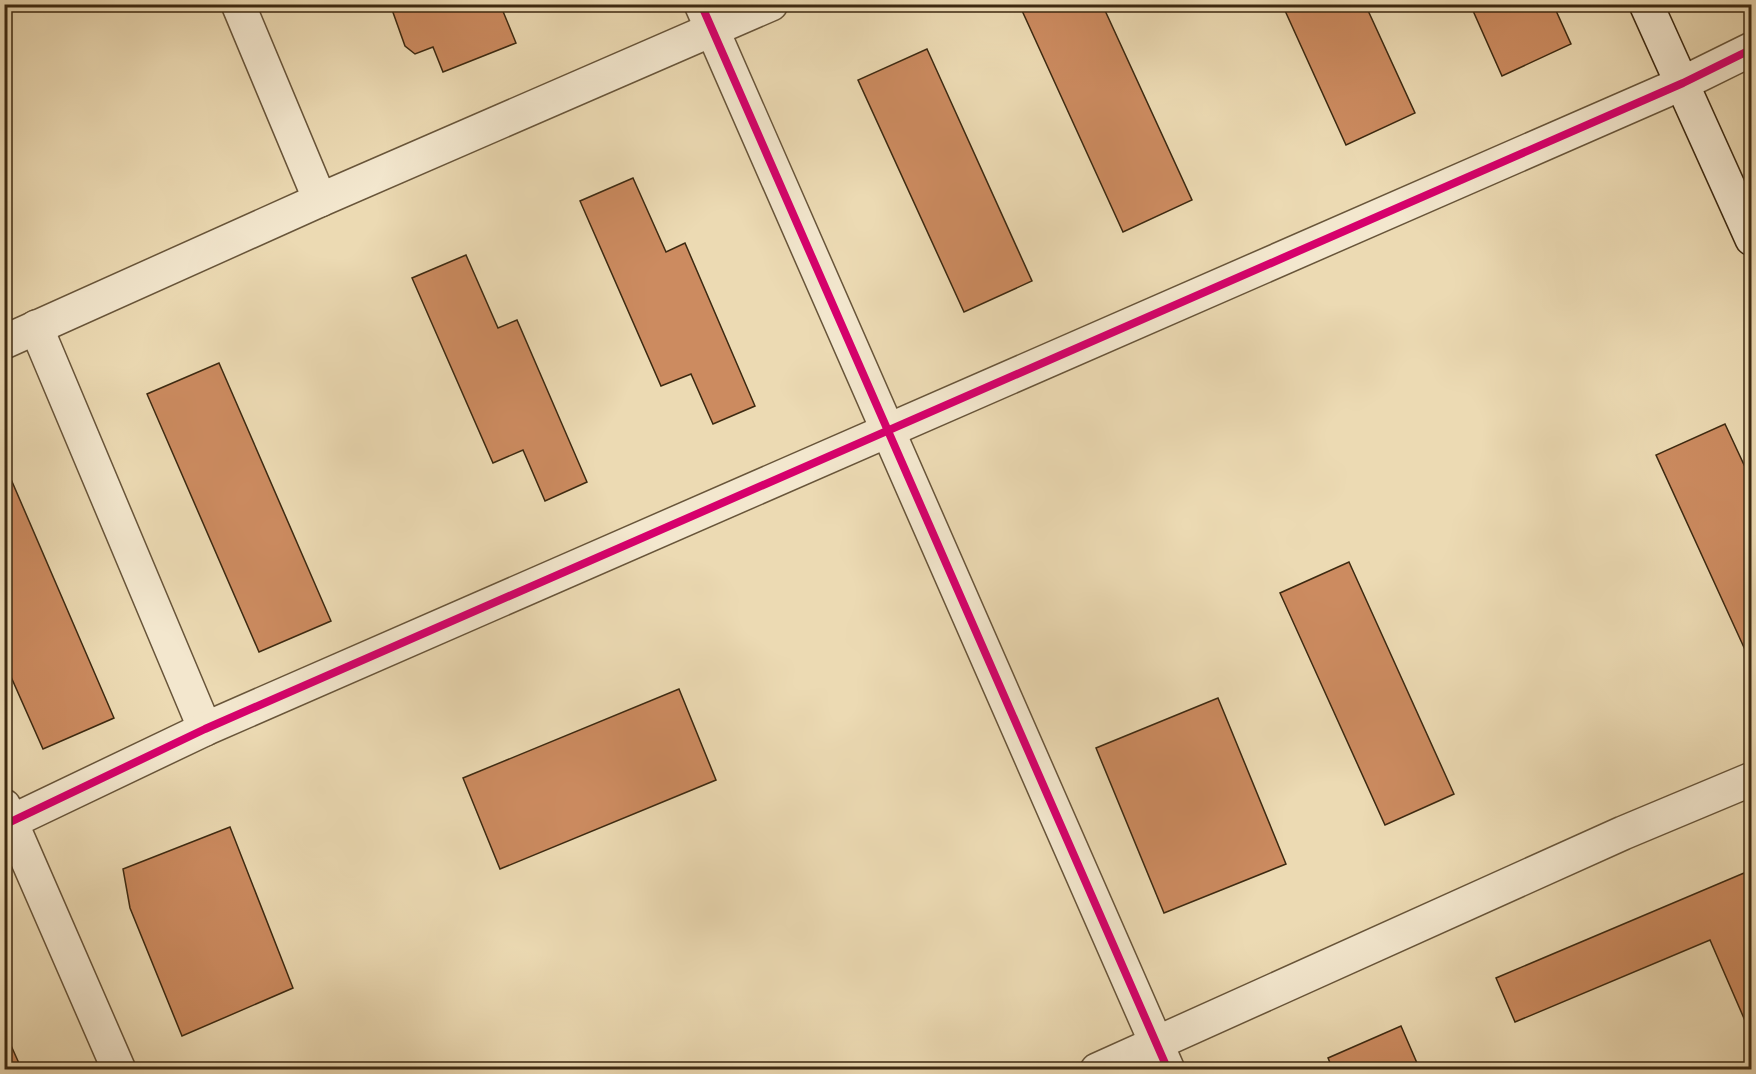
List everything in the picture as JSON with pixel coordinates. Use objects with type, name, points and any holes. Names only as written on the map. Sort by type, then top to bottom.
[{"type":"street","points":[[238,4],[321,200]]},
{"type":"street","points":[[4,342],[321,200],[707,17],[771,4]]},
{"type":"street","points":[[1646,4],[1752,239]]},
{"type":"street","points":[[707,17],[1162,1056]]},
{"type":"street","points":[[119,1070],[7,818],[205,729],[1683,83],[1752,49]]},
{"type":"street","points":[[36,327],[205,729]]},
{"type":"street","points":[[1097,1070],[1162,1056],[1623,833],[1752,779]]},
{"type":"building","points":[[390,4],[500,4],[516,43],[443,72],[433,47],[415,54],[405,46]]},
{"type":"building","points":[[1019,4],[1102,4],[1192,200],[1123,232]]},
{"type":"building","points":[[1282,4],[1365,4],[1415,113],[1346,145]]},
{"type":"building","points":[[1470,4],[1553,4],[1571,44],[1502,76]]},
{"type":"building","points":[[927,49],[1032,281],[964,312],[858,80]]},
{"type":"building","points":[[633,178],[666,252],[685,243],[755,406],[713,424],[691,374],[661,386],[580,201]]},
{"type":"building","points":[[466,255],[498,328],[517,320],[587,482],[545,501],[523,450],[493,463],[412,278]]},
{"type":"building","points":[[219,363],[331,621],[259,652],[147,394]]},
{"type":"building","points":[[1725,424],[1752,482],[1752,665],[1656,455]]},
{"type":"building","points":[[4,463],[114,718],[43,749],[4,661]]},
{"type":"building","points":[[1349,562],[1454,794],[1385,825],[1280,593]]},
{"type":"building","points":[[679,689],[716,780],[500,869],[463,778]]},
{"type":"building","points":[[1218,698],[1286,864],[1164,913],[1096,748]]},
{"type":"building","points":[[230,827],[293,988],[182,1036],[130,908],[123,869]]},
{"type":"building","points":[[1744,873],[1752,890],[1752,1021],[1746,1023],[1710,940],[1515,1022],[1496,978]]},
{"type":"building","points":[[1401,1026],[1420,1070],[1333,1070],[1328,1058]]},
{"type":"building","points":[[4,1030],[22,1070],[4,1070]]},
{"type":"cycle path","points":[[701,4],[1168,1070]]},
{"type":"cycle path","points":[[4,825],[205,729],[1683,83],[1752,49]]}]
